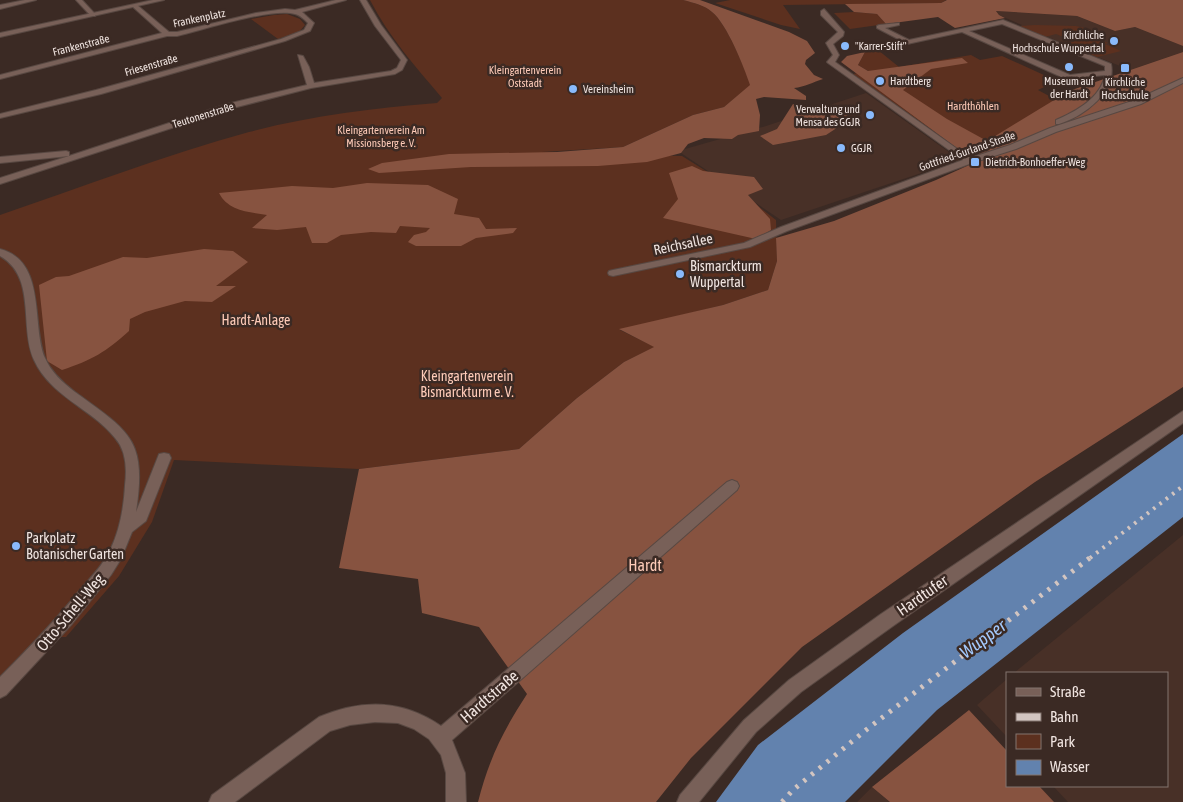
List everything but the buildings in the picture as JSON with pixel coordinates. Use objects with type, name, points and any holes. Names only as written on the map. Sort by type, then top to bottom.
[{"type":"street","points":[[0,7],[33,0]]},
{"type":"street","points":[[79,0],[93,15]]},
{"type":"street","points":[[0,35],[161,0]]},
{"type":"street","name":"Frankenplatz","points":[[168,34],[177,34],[272,12],[296,12],[342,0]]},
{"type":"street","name":"Teutonenstraße","points":[[0,181],[81,153],[230,106],[311,86],[393,73],[400,69],[404,60],[378,26],[363,0]]},
{"type":"street","points":[[135,6],[168,34]]},
{"type":"street","points":[[824,11],[824,15],[841,32],[841,35],[829,43],[836,55],[835,59],[830,62],[969,161]]},
{"type":"street","name":"Friesenstraße","points":[[0,116],[98,92],[283,40],[307,31],[310,27],[309,20],[296,12]]},
{"type":"street","points":[[878,45],[908,42],[1003,22],[1108,69]]},
{"type":"street","points":[[897,24],[879,27],[908,42]]},
{"type":"street","points":[[964,31],[1069,77],[1108,69]]},
{"type":"street","name":"Frankenstraße","points":[[0,77],[168,34]]},
{"type":"street","points":[[300,56],[306,67],[311,86]]},
{"type":"street","points":[[1053,130],[1059,122],[1069,118],[1102,90],[1108,80],[1108,69]]},
{"type":"street","name":"Gottfried-Gurland-Straße","points":[[758,242],[784,229],[969,161],[1013,147],[1053,130],[1138,102],[1183,80]]},
{"type":"street","points":[[0,160],[81,153]]},
{"type":"street","name":"Reichsallee","points":[[613,273],[758,242]]},
{"type":"street","name":"Otto-Schell-Weg","points":[[0,252],[11,256],[23,269],[30,303],[36,350],[43,367],[64,391],[110,424],[125,442],[131,456],[133,483],[126,528],[116,554],[97,582],[62,626],[0,689]]},
{"type":"street","name":"Hardtufer","points":[[687,802],[750,726],[795,686],[887,620],[1183,416]]},
{"type":"street","name":"Otto-Schell-Weg","points":[[126,528],[141,517],[164,458]]},
{"type":"street","name":"Hardtstraße","points":[[441,738],[732,486]]},
{"type":"street","points":[[219,802],[325,722],[345,715],[371,711],[409,716],[429,726],[441,738],[453,760],[457,788],[456,802]]},
{"type":"shaded area","name":"Kirchliche Hochschule Wuppertal","points":[[996,11],[1077,16],[1115,31],[1135,27],[1183,46],[1183,52],[1130,70],[1020,26],[1022,25],[999,15]]},
{"type":"shaded area","points":[[866,93],[960,160],[781,220],[678,151],[766,126]]},
{"type":"shaded area","points":[[1183,535],[1183,802],[1068,802],[1054,787],[1168,787],[1168,672],[1015,672]]},
{"type":"shaded area","points":[[1006,680],[1006,736],[977,705]]},
{"type":"shaded area","points":[[872,787],[890,802],[857,802]]},
{"type":"green space","name":"Hardt-Anlage","points":[[370,0],[683,0],[699,4],[709,10],[718,18],[729,36],[751,85],[724,107],[693,115],[623,147],[542,152],[682,156],[738,191],[776,220],[777,261],[768,290],[723,305],[620,330],[655,347],[624,362],[577,398],[519,449],[359,469],[174,460],[152,522],[119,576],[66,637],[39,637],[0,678],[0,215],[155,161],[249,132],[295,121],[342,113],[437,103],[442,98],[394,39]]},
{"type":"green space","points":[[683,0],[700,0],[789,32],[807,41],[815,53],[806,60],[805,64],[814,75],[823,79],[794,88],[806,96],[806,100],[764,97],[756,99],[760,115],[759,131],[738,135],[732,139],[704,138],[688,144],[681,153],[647,162],[598,166],[471,167],[379,173],[368,169],[382,163],[449,154],[557,152],[623,147],[693,115],[724,107],[750,85],[744,68],[718,18],[699,4]]},
{"type":"green space","points":[[730,0],[946,0],[941,3],[783,5],[800,29],[781,25],[715,3]]},
{"type":"green space","points":[[947,0],[1183,0],[1183,46],[1135,27],[1115,31],[1077,16],[996,11],[1005,18],[955,28],[938,17],[886,24],[877,14],[854,12],[845,4],[941,3]]},
{"type":"green space","points":[[834,13],[877,14],[886,24],[850,29]]},
{"type":"green space","points":[[287,14],[300,19],[305,25],[299,32],[278,39],[251,19],[274,15]]},
{"type":"green space","points":[[1020,26],[1076,26],[1089,29],[1061,36],[1056,34],[1045,37]]},
{"type":"green space","points":[[1093,37],[1121,51],[1097,57],[1064,44]]},
{"type":"green space","name":"Hardthöhlen","points":[[878,50],[899,67],[971,55],[980,60],[1002,56],[1057,81],[1038,90],[1088,117],[992,150],[967,155],[853,74],[868,71],[858,65],[865,52]]},
{"type":"green space","name":"Hardt","points":[[865,52],[858,65],[868,71],[962,58],[968,63],[931,69],[903,90],[947,119],[987,141],[1069,91],[1183,52],[1183,387],[1035,482],[802,647],[691,758],[656,802],[478,802],[487,772],[498,746],[527,694],[479,627],[422,613],[418,579],[339,568],[359,469],[519,449],[577,398],[624,362],[654,347],[619,329],[723,305],[768,290],[777,261],[776,238],[834,221],[978,161],[979,146],[958,149],[841,62],[847,56]]},
{"type":"green space","points":[[793,104],[817,113],[832,113],[833,106],[846,112],[849,120],[826,135],[773,145],[760,136],[777,129]]},
{"type":"green space","points":[[692,166],[703,171],[754,177],[763,189],[748,195],[770,219],[771,230],[756,239],[663,218],[678,199],[669,173]]},
{"type":"green space","points":[[367,183],[428,185],[458,199],[454,214],[479,218],[486,229],[517,228],[513,233],[476,238],[461,246],[416,246],[408,242],[414,235],[426,232],[430,228],[400,226],[396,233],[371,232],[341,235],[327,243],[312,243],[306,227],[277,230],[252,228],[267,215],[233,207],[219,193],[292,186],[333,188]]},
{"type":"green space","points":[[204,249],[233,251],[248,262],[216,286],[236,286],[212,302],[185,301],[145,312],[130,319],[129,331],[106,350],[82,363],[62,370],[47,361],[39,285],[56,277],[69,276],[123,257],[147,258]]},
{"type":"green space","points":[[969,710],[1006,750],[1006,787],[1040,787],[1054,802],[890,802],[872,787]]},
{"type":"water","name":"Wupper","points":[[1183,434],[1183,517],[937,710],[845,802],[716,802],[758,745],[903,633]]},
{"type":"railway","points":[[1090,558],[1183,486]]},
{"type":"railway","points":[[782,802],[793,790],[866,730],[1091,557]]},
{"type":"place","name":"Kirchliche Hochschule Wuppertal","points":[[1114,41]]},
{"type":"place","name":"\"Karrer-Stift\"","points":[[845,46]]},
{"type":"place","name":"Museum auf der Hardt","points":[[1069,67]]},
{"type":"place","name":"Kirchliche Hochschule","points":[[1125,68]]},
{"type":"place","name":"Hardtberg","points":[[880,81]]},
{"type":"place","name":"Vereinsheim","points":[[573,89]]},
{"type":"place","name":"Verwaltung und Mensa des GGJR","points":[[870,115]]},
{"type":"place","name":"GGJR","points":[[841,148]]},
{"type":"place","name":"Dietrich-Bonhoeffer-Weg","points":[[975,162]]},
{"type":"place","name":"Bismarckturm Wuppertal","points":[[680,274]]},
{"type":"place","name":"Parkplatz Botanischer Garten","points":[[16,546]]},
{"type":"park label","name":"Kleingartenverein Oststadt","points":[[525,76]]},
{"type":"park label","name":"Kleingartenverein Am Missionsberg e. V.","points":[[381,136]]},
{"type":"park label","name":"Kleingartenverein Bismarckturm e. V.","points":[[467,384]]}]
